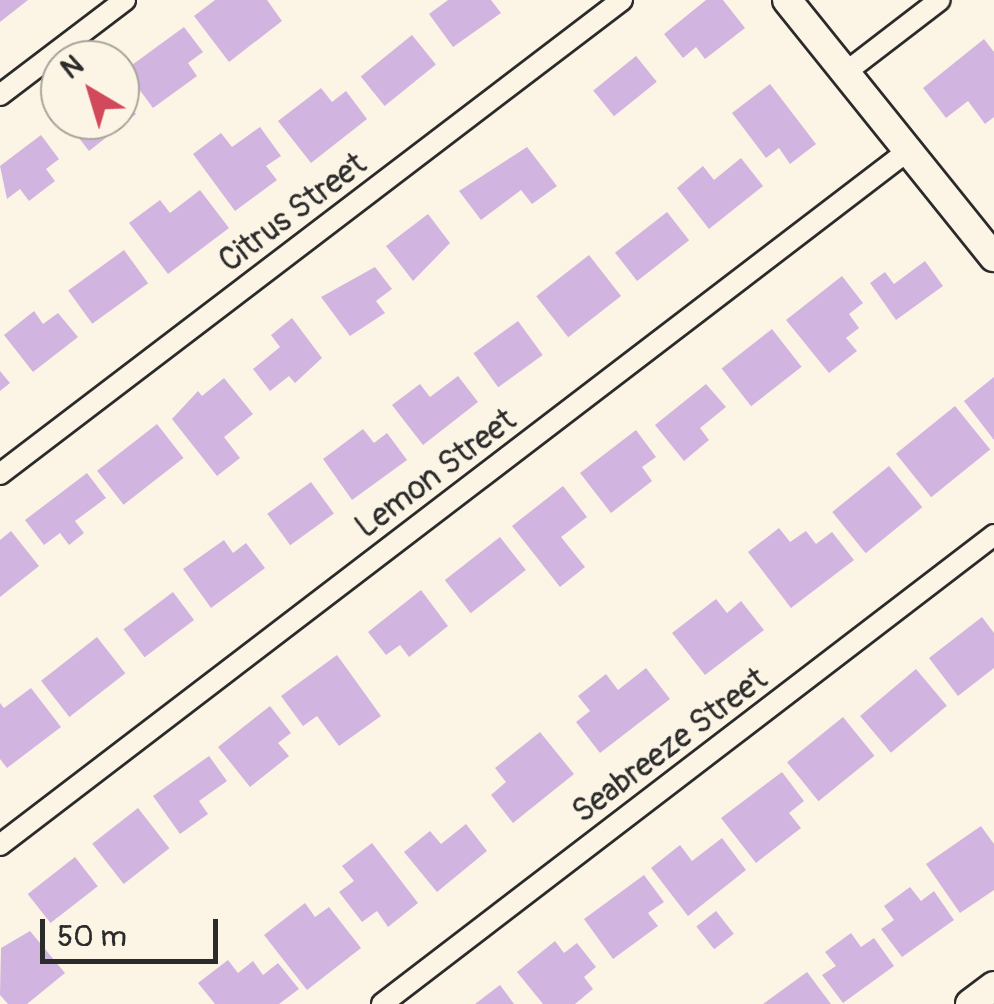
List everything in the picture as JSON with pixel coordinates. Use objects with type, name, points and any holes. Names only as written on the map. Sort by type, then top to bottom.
[{"type":"street","points":[[0,95],[125,0]]},
{"type":"street","name":"Citrus Street","points":[[0,474],[622,0]]},
{"type":"street","points":[[787,0],[994,257]]},
{"type":"street","points":[[846,72],[940,0]]},
{"type":"street","name":"Lemon Street","points":[[0,845],[909,150]]},
{"type":"street","name":"Seabreeze Street","points":[[382,1004],[994,535]]},
{"type":"street","points":[[970,1004],[994,986]]},
{"type":"building","points":[[0,0],[28,0],[0,22]]},
{"type":"building","points":[[215,0],[267,0],[282,21],[229,62],[194,16]]},
{"type":"building","points":[[448,0],[491,0],[501,13],[453,47],[429,14]]},
{"type":"building","points":[[706,0],[723,0],[745,28],[705,59],[696,47],[683,58],[664,34]]},
{"type":"building","points":[[184,27],[203,52],[188,63],[197,76],[153,108],[140,90],[140,59]]},
{"type":"building","points":[[412,35],[436,65],[385,106],[361,77]]},
{"type":"building","points":[[984,39],[994,52],[994,117],[985,124],[968,101],[946,118],[923,88]]},
{"type":"building","points":[[636,56],[657,82],[614,116],[593,91]]},
{"type":"building","points":[[770,84],[816,144],[790,164],[779,148],[766,158],[732,113]]},
{"type":"building","points":[[321,88],[332,102],[346,91],[367,119],[311,163],[278,121]]},
{"type":"building","points":[[260,127],[281,156],[266,166],[277,180],[235,211],[193,154],[221,133],[232,147]]},
{"type":"building","points":[[40,136],[59,159],[46,169],[55,181],[29,201],[20,189],[7,199],[0,166]]},
{"type":"building","points":[[80,140],[103,140],[89,151]]},
{"type":"building","points":[[527,147],[557,186],[532,204],[521,190],[481,220],[459,191]]},
{"type":"building","points":[[741,158],[763,186],[709,229],[677,188],[703,166],[714,180]]},
{"type":"building","points":[[200,190],[229,228],[168,274],[129,223],[160,200],[170,213]]},
{"type":"building","points":[[667,212],[689,240],[637,281],[615,253]]},
{"type":"building","points":[[428,214],[450,243],[413,281],[386,246]]},
{"type":"building","points":[[124,250],[148,283],[92,324],[68,291]]},
{"type":"building","points":[[589,255],[621,296],[568,337],[536,296]]},
{"type":"building","points":[[925,261],[943,286],[896,320],[870,283],[885,272],[894,284]]},
{"type":"building","points":[[375,267],[392,289],[376,301],[385,313],[350,336],[321,297]]},
{"type":"building","points":[[842,276],[863,303],[849,314],[859,328],[846,338],[857,351],[829,373],[786,320]]},
{"type":"building","points":[[34,311],[43,324],[58,313],[78,337],[33,372],[4,335]]},
{"type":"building","points":[[292,318],[322,358],[295,383],[289,376],[270,391],[253,369],[280,347],[271,335]]},
{"type":"building","points":[[518,321],[543,355],[498,387],[474,353]]},
{"type":"building","points":[[772,329],[802,367],[751,406],[722,368]]},
{"type":"building","points":[[0,371],[10,383],[0,391]]},
{"type":"building","points":[[458,376],[478,402],[423,445],[392,405],[420,384],[430,397]]},
{"type":"building","points":[[994,377],[994,440],[964,401]]},
{"type":"building","points":[[224,378],[253,414],[224,437],[240,458],[217,476],[172,419],[198,391],[202,396]]},
{"type":"building","points":[[706,384],[726,407],[700,428],[709,440],[684,461],[655,425]]},
{"type":"building","points":[[955,406],[990,450],[931,497],[896,454]]},
{"type":"building","points":[[157,424],[183,458],[124,505],[97,471]]},
{"type":"building","points":[[363,429],[374,443],[387,433],[407,460],[352,500],[323,459]]},
{"type":"building","points":[[636,430],[656,457],[642,467],[652,481],[611,513],[580,473]]},
{"type":"building","points":[[889,466],[922,507],[866,553],[832,512]]},
{"type":"building","points":[[87,473],[106,498],[75,521],[84,533],[69,545],[60,533],[44,545],[25,520]]},
{"type":"building","points":[[311,482],[334,514],[290,545],[267,514]]},
{"type":"building","points":[[563,486],[587,517],[561,537],[585,567],[560,587],[512,526]]},
{"type":"building","points":[[779,528],[790,542],[806,531],[816,544],[832,532],[854,560],[791,608],[748,552]]},
{"type":"building","points":[[11,531],[39,566],[0,597],[0,540]]},
{"type":"building","points":[[500,537],[526,570],[471,613],[445,580]]},
{"type":"building","points":[[224,540],[233,553],[246,543],[265,568],[211,608],[183,569]]},
{"type":"building","points":[[421,590],[448,626],[409,657],[400,645],[386,655],[368,632]]},
{"type":"building","points":[[173,592],[194,620],[145,657],[123,629]]},
{"type":"building","points":[[716,599],[727,613],[741,601],[764,630],[705,675],[672,633]]},
{"type":"building","points":[[982,617],[994,633],[994,668],[958,696],[929,658]]},
{"type":"building","points":[[97,637],[125,673],[69,717],[41,681]]},
{"type":"building","points":[[337,655],[381,716],[339,746],[317,716],[303,726],[281,696]]},
{"type":"building","points":[[646,668],[670,699],[600,753],[576,722],[590,711],[578,696],[606,674],[618,690]]},
{"type":"building","points":[[916,669],[947,706],[891,753],[860,716]]},
{"type":"building","points":[[31,688],[61,727],[7,768],[0,759],[0,703],[4,708]]},
{"type":"building","points":[[270,706],[291,733],[278,743],[289,756],[250,787],[218,747]]},
{"type":"building","points":[[843,717],[874,756],[819,801],[787,762]]},
{"type":"building","points":[[540,732],[574,774],[513,823],[491,795],[506,782],[495,768]]},
{"type":"building","points":[[209,756],[227,781],[199,801],[208,814],[180,834],[153,796]]},
{"type":"building","points":[[782,772],[804,801],[789,813],[801,828],[756,863],[721,818]]},
{"type":"building","points":[[138,808],[169,848],[124,884],[92,844]]},
{"type":"building","points":[[466,824],[487,851],[437,892],[404,852],[430,831],[441,844]]},
{"type":"building","points":[[981,826],[994,844],[994,890],[960,913],[926,864]]},
{"type":"building","points":[[722,838],[746,870],[688,916],[651,868],[680,845],[692,861]]},
{"type":"building","points":[[372,843],[418,903],[388,927],[377,911],[362,922],[339,892],[354,881],[342,866]]},
{"type":"building","points":[[75,857],[98,886],[50,923],[28,894]]},
{"type":"building","points":[[644,875],[664,902],[648,913],[658,926],[613,959],[584,919]]},
{"type":"building","points":[[910,887],[921,901],[934,891],[954,920],[902,957],[881,929],[894,920],[884,906]]},
{"type":"building","points":[[305,903],[315,917],[329,907],[361,948],[307,990],[264,935]]},
{"type":"building","points":[[716,911],[734,934],[714,949],[696,926]]},
{"type":"building","points":[[30,931],[65,973],[27,1004],[8,1004],[0,995],[1,948]]},
{"type":"building","points":[[851,933],[861,947],[874,938],[894,966],[843,1003],[822,975],[836,966],[825,952]]},
{"type":"building","points":[[555,941],[564,953],[577,943],[596,967],[584,977],[593,989],[575,1004],[543,1004],[517,972]]},
{"type":"building","points":[[228,960],[238,973],[253,961],[263,975],[278,963],[299,989],[279,1004],[215,1004],[198,983]]},
{"type":"building","points":[[807,972],[831,1004],[763,1004]]},
{"type":"building","points":[[500,985],[514,1004],[475,1004]]}]
